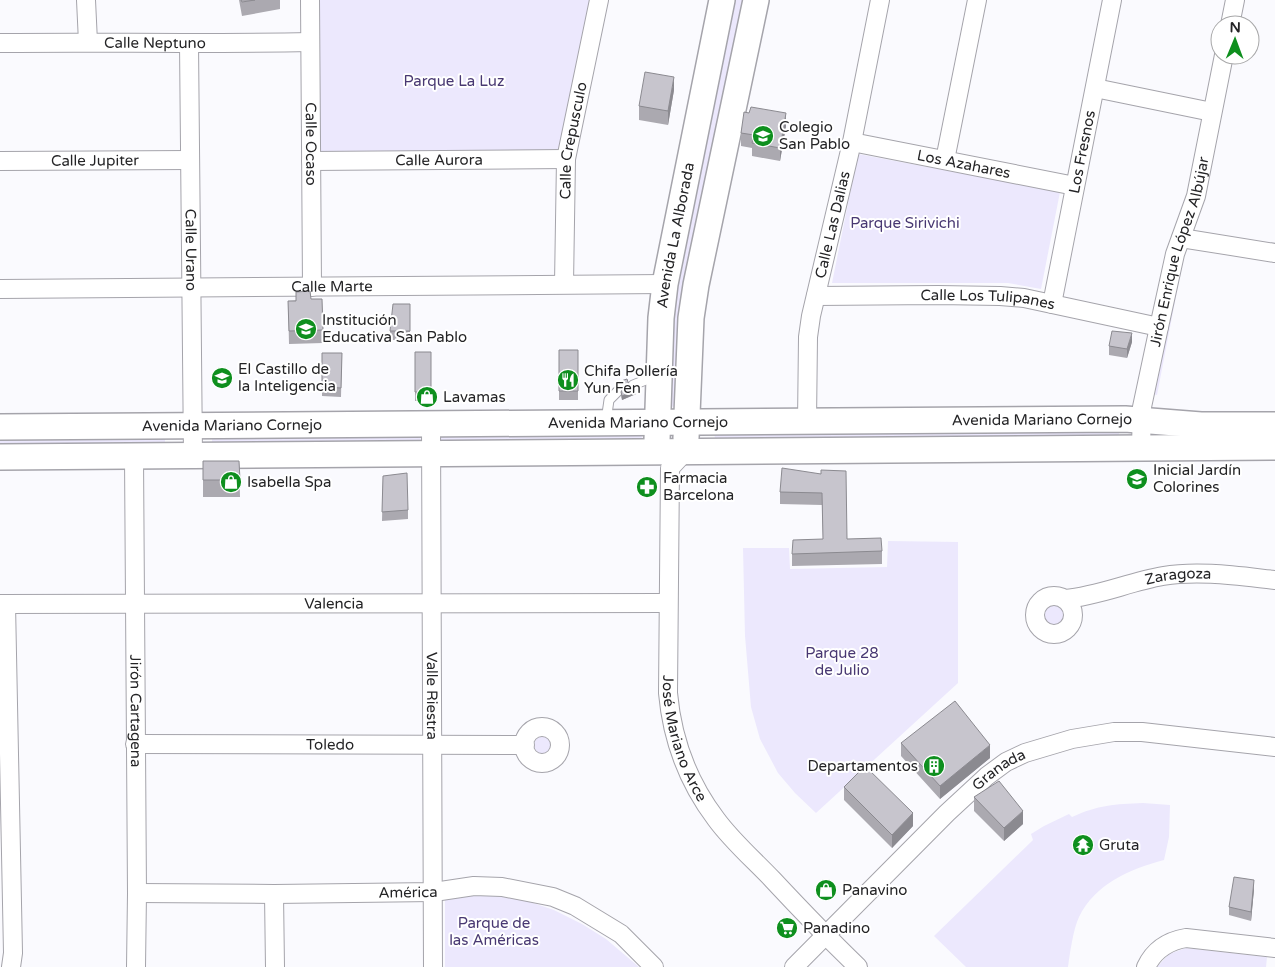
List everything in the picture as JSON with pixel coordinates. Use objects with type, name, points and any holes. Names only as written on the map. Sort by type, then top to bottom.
[{"type":"main road","name":"Avenida La Alborada","points":[[671,458],[658,423],[661,318],[665,284],[722,0]]},
{"type":"main road","name":"Avenida La Alborada","points":[[671,458],[686,423],[691,318],[695,293],[756,0]]},
{"type":"main road","name":"Avenida Mariano Cornejo","points":[[0,427],[1141,420],[1201,425],[1275,425]]},
{"type":"main road","name":"Avenida Mariano Cornejo","points":[[0,457],[432,454],[671,458],[1275,447]]},
{"type":"street","points":[[86,0],[88,42]]},
{"type":"street","name":"Calle Ocaso","points":[[310,0],[312,286]]},
{"type":"street","name":"Calle Crepusculo","points":[[564,284],[566,159],[599,0]]},
{"type":"street","name":"Calle Las Dalias","points":[[807,422],[808,337],[852,142],[880,0]]},
{"type":"street","points":[[945,160],[977,0]]},
{"type":"street","name":"Los Fresnos","points":[[1052,304],[1112,0]]},
{"type":"street","points":[[1232,15],[1235,0]]},
{"type":"street","name":"Calle Neptuno","points":[[0,43],[189,44],[310,42]]},
{"type":"street","name":"Calle Urano","points":[[189,44],[193,456]]},
{"type":"street","name":"Jirón Enrique López Albújar","points":[[1141,448],[1142,406],[1175,254],[1196,196],[1222,65]]},
{"type":"street","points":[[1095,88],[1212,112]]},
{"type":"street","name":"Los Azahares","points":[[852,142],[1075,186]]},
{"type":"street","name":"Calle Aurora","points":[[311,161],[566,159]]},
{"type":"street","name":"Calle Jupiter","points":[[0,161],[190,160]]},
{"type":"street","points":[[1181,238],[1275,253]]},
{"type":"street","name":"Calle Marte","points":[[0,289],[665,284]]},
{"type":"street","name":"Calle Los Tulipanes","points":[[816,296],[1000,296],[1052,304],[1159,327]]},
{"type":"street","name":"Valle Riestra","points":[[432,424],[433,967]]},
{"type":"street","name":"Jirón Cartagena","points":[[134,456],[136,967]]},
{"type":"street","name":"José Mariano Arce","points":[[671,458],[668,693],[670,716],[676,742],[686,769],[715,819],[858,967]]},
{"type":"street","name":"Zaragoza","points":[[1068,605],[1085,597],[1137,581],[1165,576],[1220,574],[1275,580]]},
{"type":"street","name":"Valencia","points":[[3,604],[668,603]]},
{"type":"street","points":[[3,604],[13,943],[11,967]]},
{"type":"street","name":"Granada","points":[[794,967],[986,776],[1006,762],[1025,753],[1072,739],[1114,732],[1142,732],[1275,747]]},
{"type":"street","name":"Toledo","points":[[135,744],[524,745]]},
{"type":"street","name":"América","points":[[137,893],[434,892],[474,886],[526,891],[553,897],[575,906],[621,934],[654,967]]},
{"type":"street","points":[[274,894],[275,967]]},
{"type":"street","points":[[1146,967],[1152,956],[1164,946],[1186,938],[1275,948]]},
{"type":"lane","points":[[633,385],[659,375]]},
{"type":"lane","points":[[606,423],[609,400],[618,391]]},
{"type":"green space","name":"Parque La Luz","points":[[310,0],[599,0],[566,159],[311,161]]},
{"type":"green space","points":[[731,0],[749,0],[685,406],[667,407],[673,286]]},
{"type":"green space","name":"Parque Sirivichi","points":[[858,154],[1060,192],[1041,289],[1008,283],[832,283]]},
{"type":"green space","points":[[1180,254],[1184,255],[1157,395],[1152,394]]},
{"type":"green space","points":[[714,425],[1119,432],[1119,443],[715,441]]},
{"type":"green space","points":[[641,426],[642,441],[440,441],[440,427]]},
{"type":"green space","points":[[165,427],[165,444],[0,446],[0,429]]},
{"type":"green space","points":[[418,428],[422,445],[212,447],[212,430]]},
{"type":"green space","name":"Parque 28 de Julio","points":[[888,541],[958,542],[958,683],[816,813],[778,773],[760,739],[751,707],[745,636],[743,548],[789,548],[790,569],[887,567]]},
{"type":"green space","points":[[1054,602],[1063,605],[1066,614],[1063,623],[1054,626],[1045,623],[1042,614],[1045,605]]},
{"type":"green space","points":[[543,736],[549,739],[552,745],[549,751],[543,754],[537,751],[534,745],[537,739]]},
{"type":"green space","points":[[1143,803],[1170,805],[1169,837],[1164,860],[1126,873],[1094,895],[1077,922],[1068,967],[966,967],[934,936],[1033,840],[1031,834],[1069,814],[1072,817],[1107,806]]},
{"type":"green space","name":"Parque de las Américas","points":[[487,895],[524,900],[554,910],[606,939],[639,967],[445,967],[445,898]]},
{"type":"green space","points":[[1186,948],[1267,957],[1266,967],[1157,967],[1169,954]]},
{"type":"building","points":[[645,72],[674,77],[668,111],[639,106]]},
{"type":"building","points":[[751,107],[786,113],[780,148],[752,143],[754,135],[741,133],[744,112],[749,113]]},
{"type":"building","name":"Institución Educativa San Pablo","points":[[310,291],[311,299],[322,299],[323,330],[289,331],[288,301],[296,301],[296,292]]},
{"type":"building","points":[[393,304],[410,304],[410,331],[390,331]]},
{"type":"building","points":[[1112,331],[1132,333],[1127,349],[1109,346]]},
{"type":"building","name":"Chifa Pollería Yun Fen","points":[[559,350],[578,350],[578,391],[559,391]]},
{"type":"building","points":[[415,352],[431,352],[431,392],[415,392]]},
{"type":"building","points":[[322,353],[342,353],[341,388],[322,387]]},
{"type":"building","points":[[627,379],[629,385],[635,386],[636,390],[622,396],[621,392],[624,385],[621,381]]},
{"type":"building","points":[[203,461],[239,461],[240,480],[203,480]]},
{"type":"building","points":[[782,468],[821,474],[821,470],[846,471],[847,539],[881,538],[882,551],[792,554],[793,540],[823,539],[822,493],[780,492]]},
{"type":"building","points":[[407,473],[408,510],[382,512],[383,476]]},
{"type":"building","points":[[955,701],[990,745],[940,786],[901,743]]},
{"type":"building","points":[[865,766],[913,813],[892,835],[844,787]]},
{"type":"building","points":[[999,781],[1023,811],[1004,828],[974,797]]},
{"type":"building","points":[[1234,877],[1254,880],[1251,912],[1229,907]]},
{"type":"place","name":"Colegio San Pablo","points":[[763,136]]},
{"type":"place","name":"Institución Educativa San Pablo","points":[[306,329]]},
{"type":"place","name":"El Castillo de la Inteligencia","points":[[222,378]]},
{"type":"place","name":"Chifa Pollería Yun Fen","points":[[568,380]]},
{"type":"place","name":"Lavamas","points":[[427,397]]},
{"type":"place","name":"Inicial Jardín Colorines","points":[[1137,479]]},
{"type":"place","name":"Isabella Spa","points":[[231,482]]},
{"type":"place","name":"Farmacia Barcelona","points":[[647,487]]},
{"type":"place","name":"Departamentos","points":[[934,766]]},
{"type":"place","name":"Gruta","points":[[1083,845]]},
{"type":"place","name":"Panavino","points":[[826,890]]},
{"type":"place","name":"Panadino","points":[[787,928]]}]
